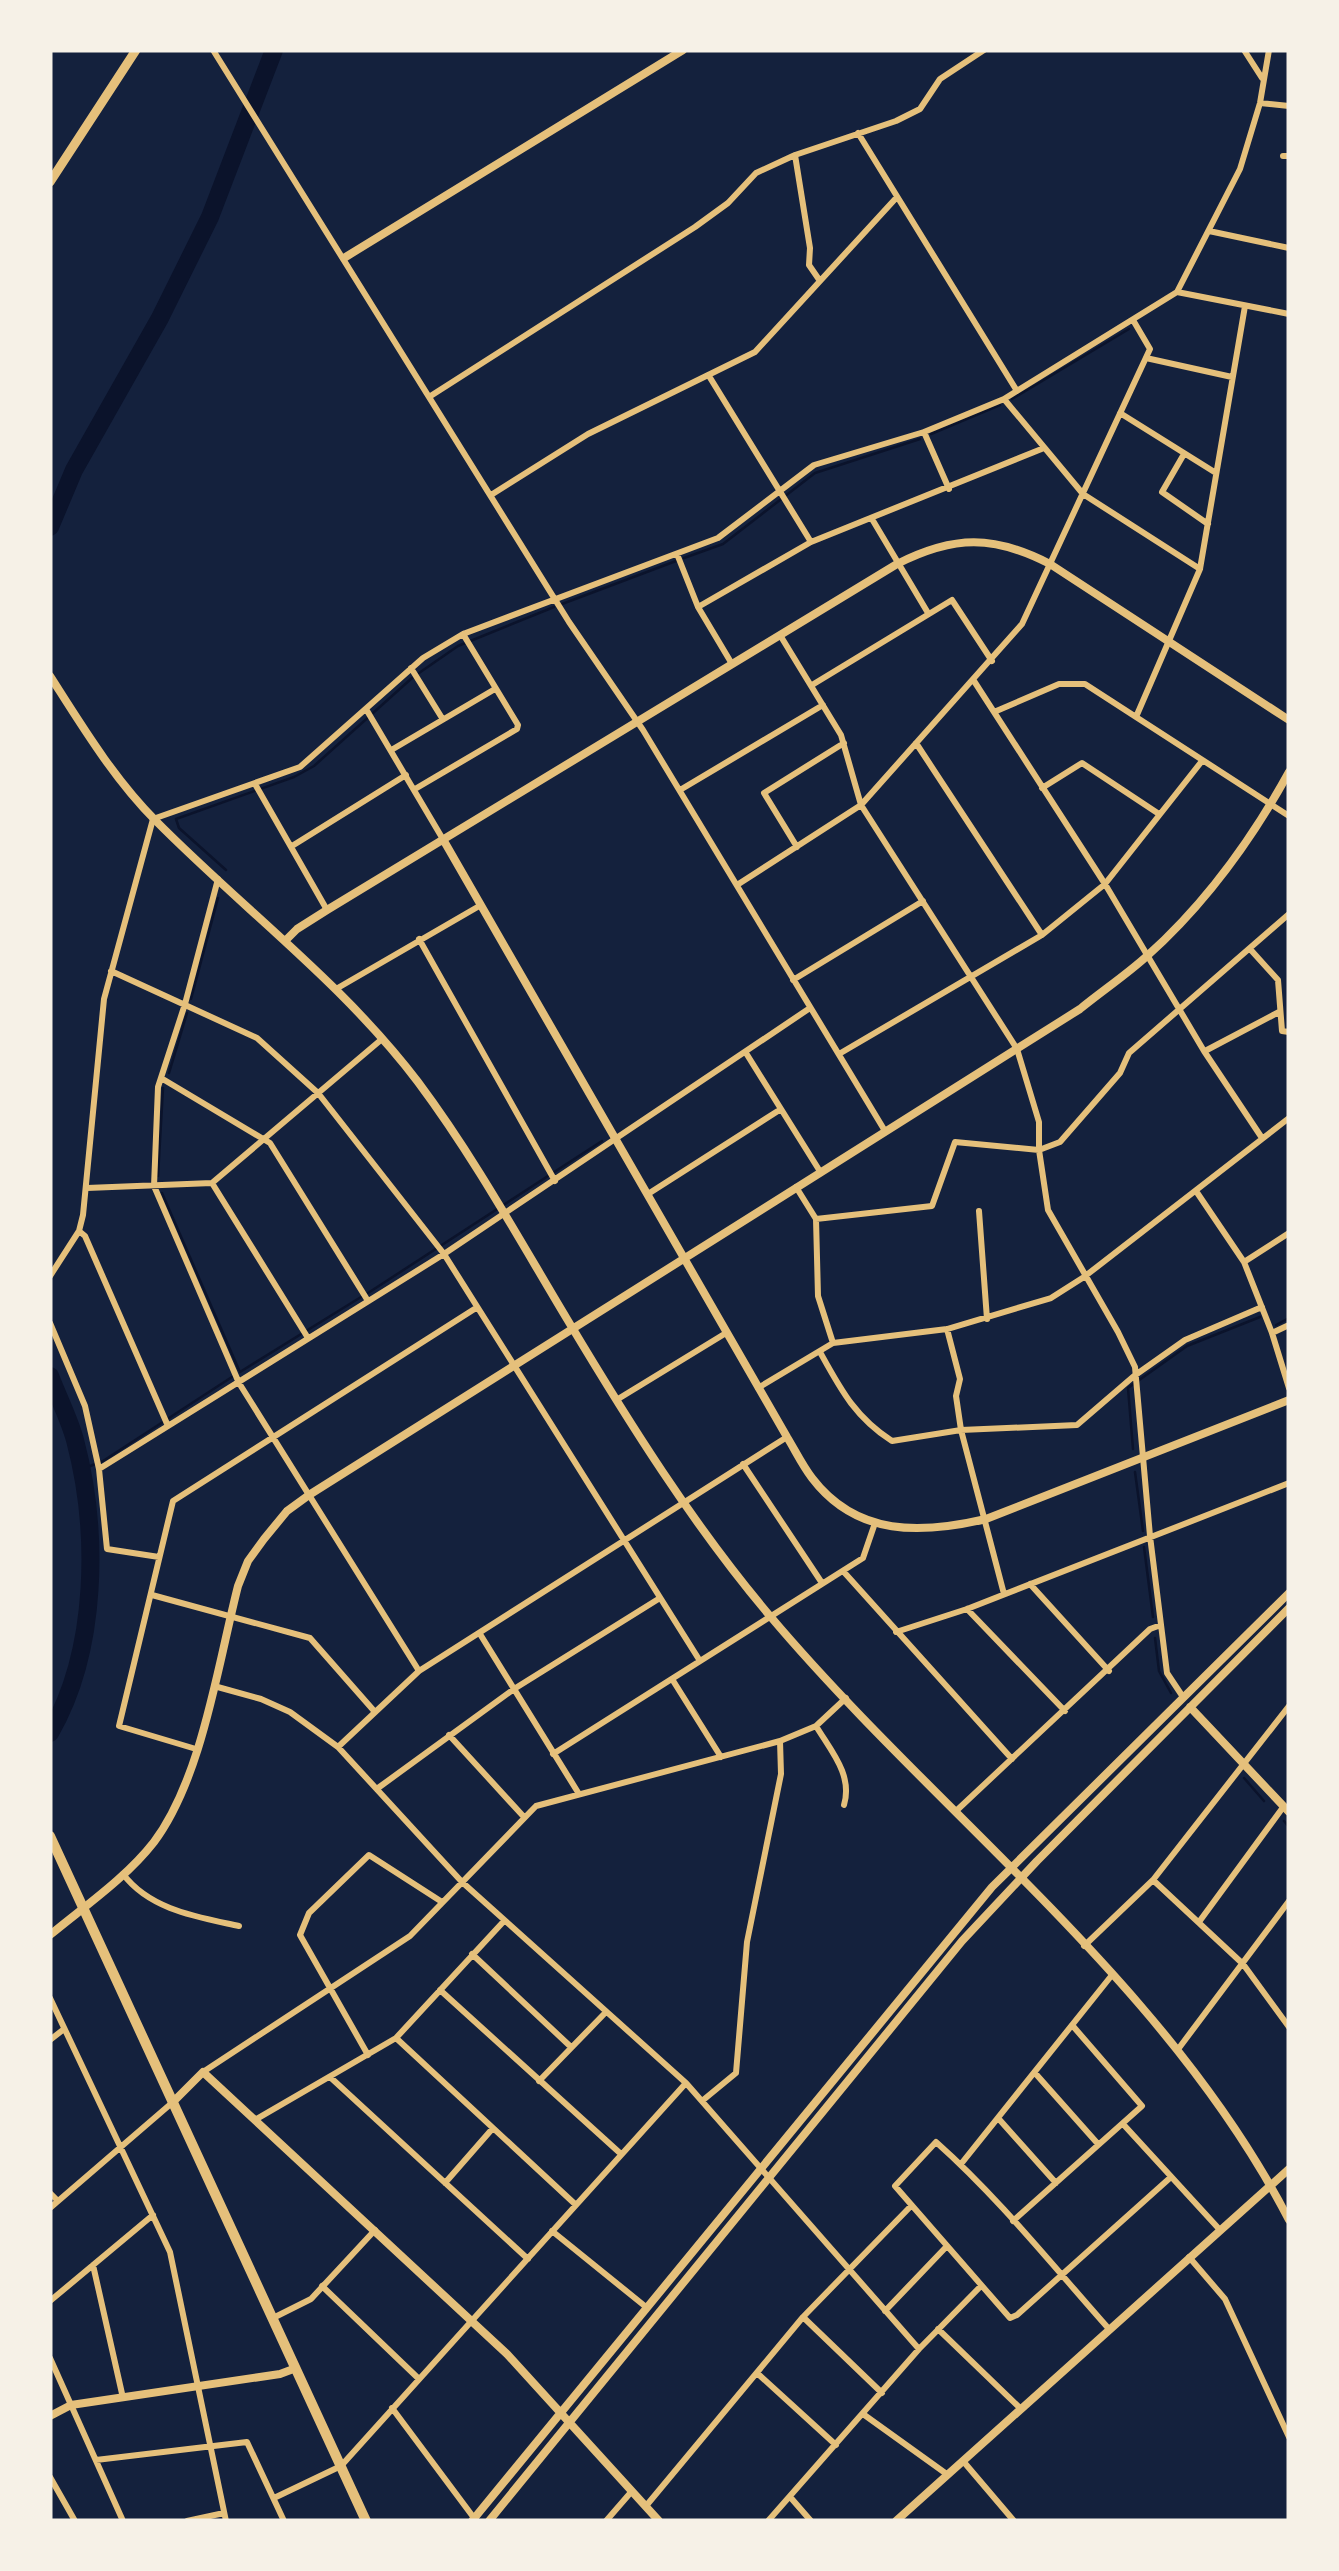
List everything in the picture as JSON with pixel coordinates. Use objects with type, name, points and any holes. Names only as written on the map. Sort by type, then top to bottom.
[{"type":"main road","points":[[50,182],[136,50]]},
{"type":"main road","points":[[50,1836],[366,2521]]},
{"type":"street","points":[[213,50],[555,600],[639,722],[885,1132]]},
{"type":"street","points":[[344,258],[683,50]]},
{"type":"street","points":[[429,397],[695,227],[728,203],[756,173],[920,109],[940,79],[984,50]]},
{"type":"street","points":[[1244,50],[1262,79]]},
{"type":"street","points":[[153,819],[300,767],[411,668],[463,634],[718,538],[814,465],[924,432],[1004,398],[1177,292],[1240,168],[1260,103],[1269,50]]},
{"type":"street","points":[[1260,103],[1289,106]]},
{"type":"street","points":[[858,133],[1017,391]]},
{"type":"street","points":[[794,155],[810,265],[820,281]]},
{"type":"street","points":[[492,495],[588,434],[754,352],[897,198]]},
{"type":"street","points":[[1209,232],[1289,248]]},
{"type":"street","points":[[1177,292],[1289,314]]},
{"type":"street","points":[[1136,717],[1200,570],[1245,306]]},
{"type":"street","points":[[737,885],[861,805],[1022,624],[1150,349],[1133,320]]},
{"type":"street","points":[[1146,358],[1232,376]]},
{"type":"street","points":[[709,376],[810,542]]},
{"type":"street","points":[[1004,398],[1082,494],[1200,570]]},
{"type":"street","points":[[1120,413],[1217,473]]},
{"type":"street","points":[[924,432],[948,489]]},
{"type":"street","points":[[698,608],[810,542],[1044,448]]},
{"type":"street","points":[[1184,454],[1162,492],[1208,524]]},
{"type":"street","points":[[872,519],[928,614]]},
{"type":"street","points":[[286,940],[297,929],[898,564],[924,550],[956,542],[992,542],[1025,551],[1050,564],[1289,720]]},
{"type":"street","points":[[678,554],[698,608],[732,664]]},
{"type":"street","points":[[812,685],[952,600],[992,661]]},
{"type":"street","points":[[414,789],[517,729],[518,724],[463,634]]},
{"type":"street","points":[[780,635],[844,743],[861,805],[1017,1049],[1039,1122],[1048,1210],[1134,1367],[1167,1673],[1183,1697]]},
{"type":"street","points":[[411,668],[442,718]]},
{"type":"street","points":[[50,676],[116,774],[153,819],[286,940],[382,1039],[469,1154],[573,1329],[684,1502],[770,1616],[1179,2048],[1271,2185],[1289,2220]]},
{"type":"street","points":[[974,681],[1104,884],[1179,1012],[1262,1138]]},
{"type":"street","points":[[994,712],[1059,684],[1085,684],[1289,816]]},
{"type":"street","points":[[392,749],[495,688]]},
{"type":"street","points":[[680,790],[823,705]]},
{"type":"street","points":[[366,709],[758,1388],[813,1479],[834,1500],[875,1523],[928,1530],[986,1519],[1289,1400]]},
{"type":"street","points":[[797,847],[764,793],[844,743]]},
{"type":"street","points":[[916,743],[1042,935]]},
{"type":"street","points":[[838,1054],[1042,935],[1104,884],[1202,761]]},
{"type":"street","points":[[1042,788],[1082,763],[1159,814]]},
{"type":"street","points":[[50,1935],[124,1874],[172,1814],[196,1748],[248,1561],[288,1511],[1080,1008],[1147,956],[1198,903],[1271,804],[1289,772]]},
{"type":"street","points":[[292,846],[406,775]]},
{"type":"street","points":[[255,784],[328,910]]},
{"type":"street","points":[[50,1276],[78,1230],[110,970],[153,819]]},
{"type":"street","points":[[218,879],[156,1095],[154,1186],[239,1383],[419,1672]]},
{"type":"street","points":[[793,980],[923,901]]},
{"type":"street","points":[[336,989],[481,905]]},
{"type":"street","points":[[816,1220],[932,1206],[956,1142],[1039,1150],[1060,1142],[1120,1073],[1130,1052],[1289,914]]},
{"type":"street","points":[[419,939],[556,1181]]},
{"type":"street","points":[[1250,949],[1278,980],[1282,1030],[1289,1032]]},
{"type":"street","points":[[110,970],[257,1038],[318,1093],[444,1254],[700,1661]]},
{"type":"street","points":[[98,1470],[444,1254],[810,1008]]},
{"type":"street","points":[[1204,1051],[1279,1012]]},
{"type":"street","points":[[86,1188],[212,1183],[382,1039]]},
{"type":"street","points":[[746,1053],[821,1173]]},
{"type":"street","points":[[161,1078],[264,1138],[368,1301]]},
{"type":"street","points":[[648,1194],[780,1109]]},
{"type":"street","points":[[758,1388],[832,1343],[946,1330],[1051,1298],[1084,1278],[1289,1118]]},
{"type":"street","points":[[212,1183],[308,1338]]},
{"type":"street","points":[[796,1187],[816,1220],[818,1296],[832,1343]]},
{"type":"street","points":[[1196,1191],[1244,1262],[1289,1388]]},
{"type":"street","points":[[979,1211],[988,1319]]},
{"type":"street","points":[[78,1230],[85,1236],[168,1426]]},
{"type":"street","points":[[1244,1262],[1289,1233]]},
{"type":"street","points":[[820,1352],[848,1404],[892,1442],[961,1430],[1077,1425],[1134,1376],[1186,1340],[1262,1307]]},
{"type":"street","points":[[196,1748],[119,1726],[173,1501],[476,1308]]},
{"type":"street","points":[[50,1323],[84,1406],[98,1470],[107,1549],[159,1557]]},
{"type":"street","points":[[1272,1333],[1289,1325]]},
{"type":"street","points":[[946,1330],[960,1379],[956,1396],[961,1430],[1004,1594]]},
{"type":"street","points":[[618,1399],[726,1332]]},
{"type":"street","points":[[338,1746],[419,1672],[787,1437]]},
{"type":"street","points":[[743,1464],[822,1583]]},
{"type":"street","points":[[896,1632],[1004,1594],[1289,1482]]},
{"type":"street","points":[[553,1754],[863,1558],[875,1523]]},
{"type":"street","points":[[843,1571],[1012,1760]]},
{"type":"street","points":[[1030,1584],[1108,1671]]},
{"type":"street","points":[[392,2408],[473,2520],[759,2168],[1010,1868],[1289,1592]]},
{"type":"street","points":[[152,1594],[310,1638],[375,1712]]},
{"type":"street","points":[[378,1788],[514,1690],[660,1598]]},
{"type":"street","points":[[967,1608],[1064,1711]]},
{"type":"street","points":[[489,2521],[930,1979],[1020,1879],[1289,1608]]},
{"type":"street","points":[[955,1812],[1150,1629],[1161,1626]]},
{"type":"street","points":[[480,1634],[579,1794]]},
{"type":"street","points":[[672,1680],[721,1757]]},
{"type":"street","points":[[214,1686],[290,1712],[338,1746],[462,1882],[686,2083],[919,2349]]},
{"type":"street","points":[[50,2208],[204,2072],[410,1936],[536,1806],[780,1740],[816,1726],[846,1698]]},
{"type":"street","points":[[1084,1946],[1153,1880],[1289,1706]]},
{"type":"street","points":[[1190,1707],[1286,1809],[1199,1922]]},
{"type":"street","points":[[816,1726],[840,1764],[849,1789],[844,1805]]},
{"type":"street","points":[[449,1735],[524,1816]]},
{"type":"street","points":[[702,2101],[736,2073],[746,1942],[781,1774],[780,1740]]},
{"type":"street","points":[[368,2054],[300,1936],[309,1913],[368,1855],[442,1902]]},
{"type":"street","points":[[124,1874],[130,1882],[176,1911],[239,1926]]},
{"type":"street","points":[[1153,1880],[1243,1964],[1289,2027]]},
{"type":"street","points":[[1179,2048],[1288,1907]]},
{"type":"street","points":[[254,2120],[396,2038],[504,1921]]},
{"type":"street","points":[[472,1954],[570,2047]]},
{"type":"street","points":[[961,2164],[1112,1975]]},
{"type":"street","points":[[440,1990],[621,2154]]},
{"type":"street","points":[[50,1998],[170,2252],[225,2517],[188,2521]]},
{"type":"street","points":[[540,2081],[606,2012]]},
{"type":"street","points":[[1013,2221],[1142,2106],[1072,2025]]},
{"type":"street","points":[[50,2040],[64,2029]]},
{"type":"street","points":[[396,2038],[576,2204]]},
{"type":"street","points":[[204,2072],[472,2320],[562,2411],[659,2521]]},
{"type":"street","points":[[1034,2072],[1098,2144]]},
{"type":"street","points":[[330,2077],[528,2259]]},
{"type":"street","points":[[274,2498],[341,2466],[686,2083]]},
{"type":"street","points":[[998,2118],[1056,2182]]},
{"type":"street","points":[[1123,2124],[1220,2230]]},
{"type":"street","points":[[444,2183],[493,2128]]},
{"type":"street","points":[[1109,2329],[1062,2276],[1013,2221],[961,2164],[936,2142],[894,2186],[1010,2318],[1062,2276],[1171,2177]]},
{"type":"street","points":[[899,2520],[1289,2169]]},
{"type":"street","points":[[50,2193],[58,2201]]},
{"type":"street","points":[[646,2506],[803,2317],[911,2206]]},
{"type":"street","points":[[50,2301],[153,2214]]},
{"type":"street","points":[[273,2318],[306,2302],[375,2230]]},
{"type":"street","points":[[552,2231],[646,2307]]},
{"type":"street","points":[[885,2311],[947,2246]]},
{"type":"street","points":[[1189,2258],[1226,2300],[1289,2436]]},
{"type":"street","points":[[93,2265],[123,2398]]},
{"type":"street","points":[[322,2286],[419,2379]]},
{"type":"street","points":[[768,2521],[919,2349],[982,2286]]},
{"type":"street","points":[[803,2317],[882,2392]]},
{"type":"street","points":[[938,2329],[1021,2409]]},
{"type":"street","points":[[50,2358],[123,2521]]},
{"type":"street","points":[[50,2416],[71,2405],[280,2374],[296,2368]]},
{"type":"street","points":[[756,2373],[836,2445]]},
{"type":"street","points":[[863,2414],[948,2475]]},
{"type":"street","points":[[96,2460],[247,2442],[284,2521]]},
{"type":"street","points":[[962,2461],[1014,2521]]},
{"type":"street","points":[[50,2477],[75,2521]]},
{"type":"street","points":[[606,2521],[632,2491]]},
{"type":"street","points":[[791,2498],[811,2521]]},
{"type":"waterway","points":[[50,527],[74,470],[160,318],[210,217],[274,50]]},
{"type":"waterway","points":[[1012,399],[1129,329]]},
{"type":"waterway","points":[[931,434],[1000,405]]},
{"type":"waterway","points":[[684,558],[723,544],[815,473],[920,439]]},
{"type":"waterway","points":[[562,604],[676,561]]},
{"type":"waterway","points":[[419,673],[458,646],[554,607]]},
{"type":"waterway","points":[[226,870],[179,828],[176,819],[294,777],[314,766],[412,678]]},
{"type":"waterway","points":[[191,999],[218,898]]},
{"type":"waterway","points":[[169,1073],[187,1013]]},
{"type":"waterway","points":[[158,1176],[163,1088]]},
{"type":"waterway","points":[[368,1293],[602,1141]]},
{"type":"waterway","points":[[162,1193],[239,1370]]},
{"type":"waterway","points":[[240,1372],[361,1297]]},
{"type":"waterway","points":[[1133,1449],[1128,1388],[1187,1346],[1260,1317]]},
{"type":"waterway","points":[[1276,1325],[1289,1318]]},
{"type":"waterway","points":[[80,1470],[103,1461],[235,1375]]},
{"type":"waterway","points":[[50,1376],[75,1440],[83,1475],[90,1551],[90,1590],[78,1665],[50,1733]]},
{"type":"waterway","points":[[1135,1472],[1143,1531]]},
{"type":"waterway","points":[[1144,1547],[1153,1617]]},
{"type":"waterway","points":[[1155,1638],[1159,1671],[1171,1693]]},
{"type":"waterway","points":[[1244,1778],[1264,1801]]},
{"type":"waterway","points":[[1284,1821],[1289,1827]]}]
